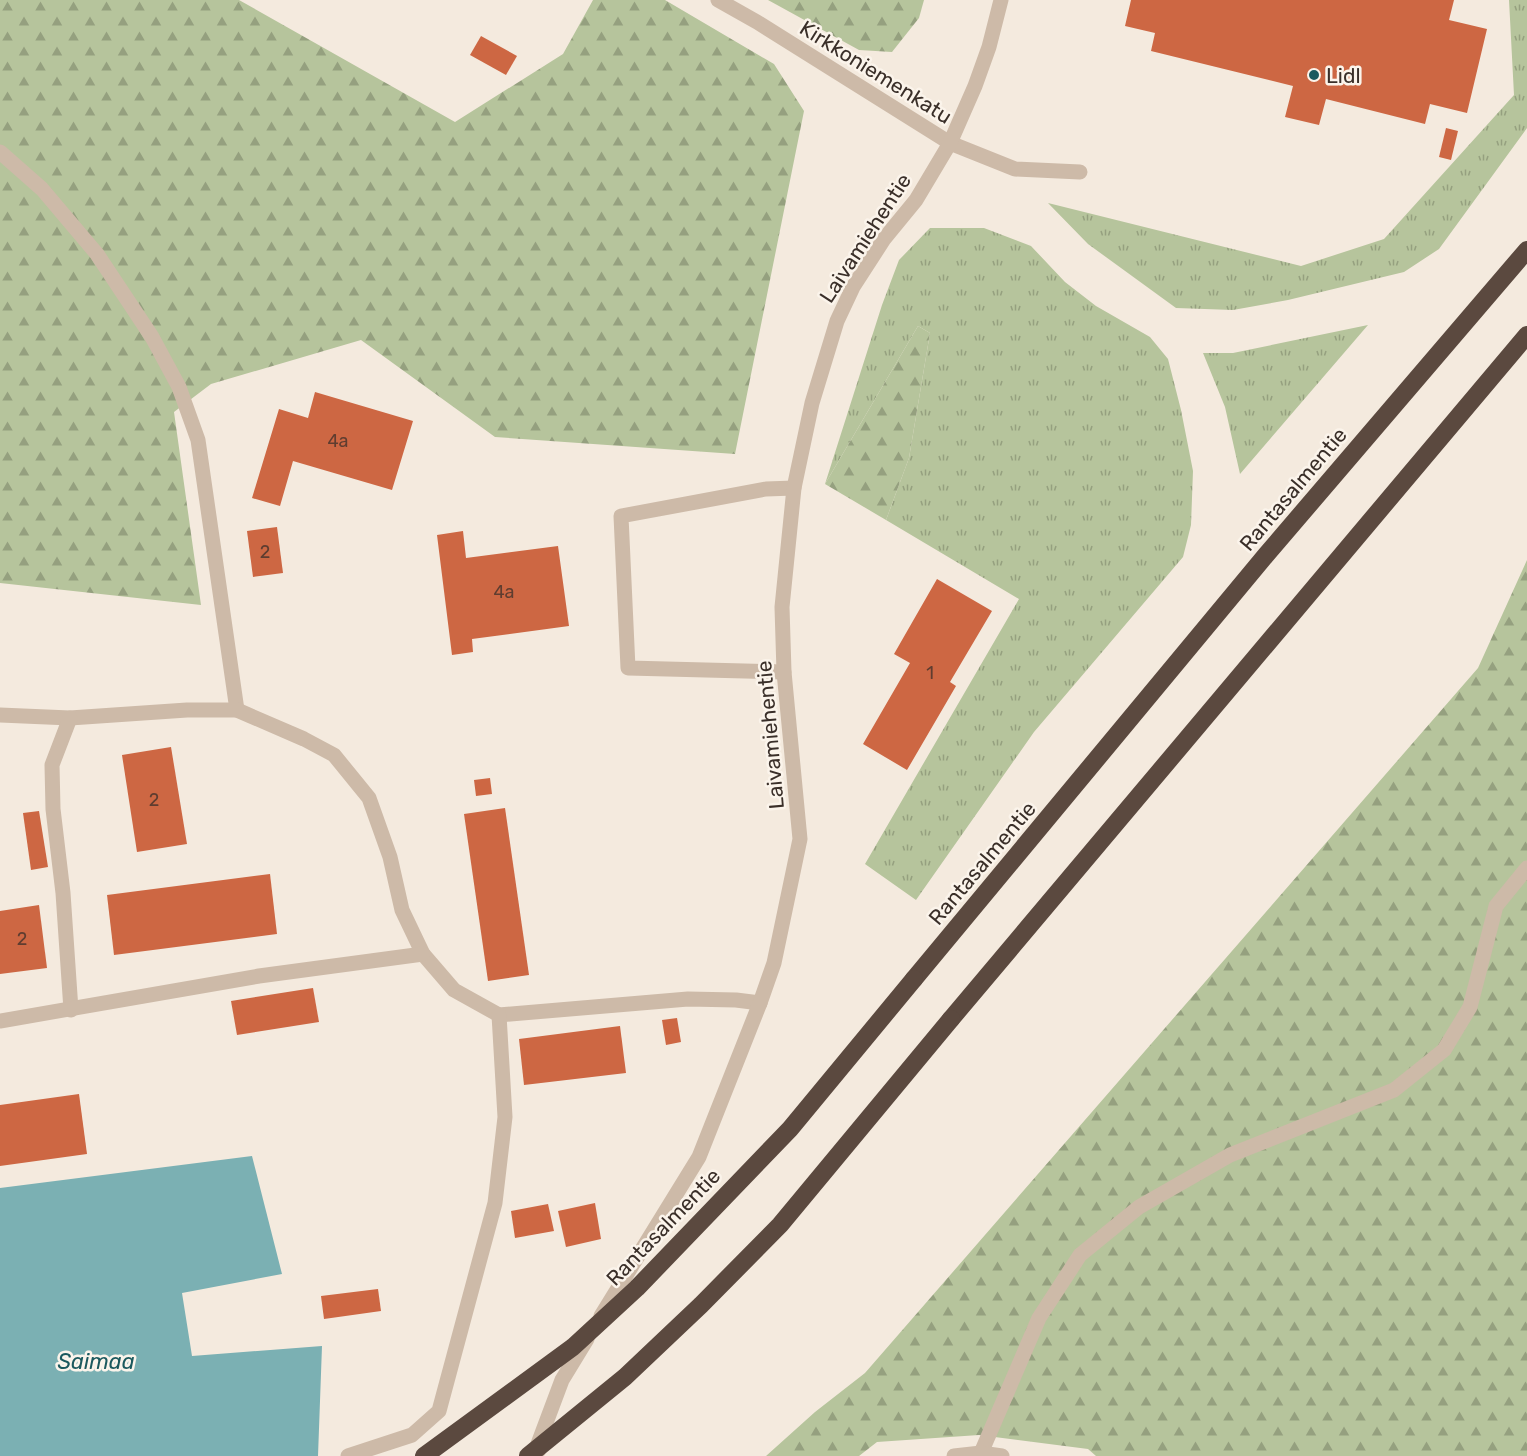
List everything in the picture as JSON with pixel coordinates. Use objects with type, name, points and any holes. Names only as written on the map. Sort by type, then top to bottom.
[{"type":"highway","name":"Rantasalmentie","points":[[424,1456],[573,1347],[637,1288],[790,1129],[1266,555],[1527,250]]},
{"type":"highway","points":[[528,1456],[625,1377],[701,1305],[780,1225],[1527,335]]},
{"type":"street","name":"Kirkkoniemenkatu","points":[[718,0],[950,143],[1016,169],[1080,172]]},
{"type":"street","name":"Laivamiehentie","points":[[540,1456],[538,1444],[562,1380],[699,1157],[774,963],[800,839],[784,672],[782,607],[794,488],[812,403],[837,321],[853,287],[884,239],[916,200],[950,143],[986,57],[1001,0]]},
{"type":"street","points":[[0,152],[42,189],[97,254],[152,337],[179,387],[198,440],[237,710]]},
{"type":"street","points":[[784,672],[628,668],[621,516],[766,489],[794,488]]},
{"type":"street","points":[[0,715],[70,718],[187,710],[237,710],[304,739],[334,755],[369,798],[390,856],[402,910],[423,954],[454,990],[499,1015],[688,999],[736,1000],[760,1004]]},
{"type":"street","points":[[70,718],[52,765],[53,809],[63,893],[71,1010]]},
{"type":"street","points":[[981,1453],[1039,1318],[1080,1255],[1139,1207],[1220,1161],[1394,1090],[1444,1050],[1470,1007],[1496,906],[1527,868]]},
{"type":"street","points":[[0,1021],[259,976],[423,954]]},
{"type":"street","points":[[348,1456],[412,1435],[439,1411],[495,1203],[505,1117],[499,1015]]},
{"type":"street","points":[[954,1456],[981,1453],[1002,1456]]},
{"type":"green space","points":[[0,0],[239,0],[455,122],[563,54],[593,0],[665,0],[774,64],[804,111],[735,454],[495,437],[361,340],[211,384],[174,412],[201,605],[0,583]]},
{"type":"green space","points":[[768,0],[924,0],[919,18],[892,52],[859,50]]},
{"type":"green space","points":[[1509,0],[1527,0],[1527,128],[1439,249],[1404,272],[1288,300],[1233,310],[1176,308],[1088,244],[1048,203],[1301,266],[1384,239],[1514,95]]},
{"type":"green space","points":[[930,228],[984,228],[1031,246],[1065,282],[1096,306],[1150,337],[1168,359],[1193,471],[1191,525],[1183,557],[1034,732],[916,900],[865,864],[1019,599],[886,520],[909,458],[930,333],[918,326],[825,484],[882,305],[899,260]]},
{"type":"green space","points":[[1368,325],[1240,474],[1225,407],[1203,353],[1233,353]]},
{"type":"green space","points":[[918,326],[930,333],[909,458],[886,520],[825,484]]},
{"type":"green space","points":[[1527,560],[1527,1456],[1096,1456],[1088,1449],[979,1435],[877,1442],[859,1456],[766,1456],[815,1412],[865,1373],[1478,668]]},
{"type":"water","name":"Saimaa","points":[[252,1156],[282,1274],[182,1293],[192,1356],[322,1346],[318,1456],[0,1456],[0,1188]]},
{"type":"building","points":[[1131,0],[1454,0],[1449,20],[1487,29],[1467,113],[1430,104],[1425,124],[1326,99],[1319,125],[1285,117],[1293,86],[1151,51],[1155,33],[1125,26]]},
{"type":"building","points":[[481,36],[517,56],[506,75],[470,55]]},
{"type":"building","points":[[1446,128],[1458,131],[1451,160],[1439,157]]},
{"type":"building","points":[[315,392],[413,421],[392,490],[293,461],[280,506],[252,498],[279,409],[308,418]]},
{"type":"building","points":[[277,527],[283,573],[253,577],[247,531]]},
{"type":"building","points":[[463,531],[466,558],[558,546],[569,626],[472,639],[473,652],[452,655],[437,535]]},
{"type":"building","points":[[937,579],[992,611],[950,682],[956,686],[907,770],[863,744],[910,663],[894,654]]},
{"type":"building","points":[[171,747],[187,844],[137,852],[122,755]]},
{"type":"building","points":[[490,778],[492,794],[476,796],[474,780]]},
{"type":"building","points":[[505,808],[529,975],[488,981],[464,814]]},
{"type":"building","points":[[39,811],[48,867],[31,870],[23,813]]},
{"type":"building","points":[[270,874],[277,934],[114,955],[107,895]]},
{"type":"building","points":[[39,905],[47,968],[0,974],[0,911]]},
{"type":"building","points":[[313,988],[319,1022],[237,1035],[231,1001]]},
{"type":"building","points":[[677,1018],[681,1042],[666,1045],[662,1020]]},
{"type":"building","points":[[620,1026],[626,1073],[524,1085],[519,1039]]},
{"type":"building","points":[[79,1094],[87,1154],[0,1166],[0,1105]]},
{"type":"building","points":[[595,1203],[601,1239],[566,1247],[558,1211]]},
{"type":"building","points":[[548,1204],[554,1231],[515,1238],[511,1211]]},
{"type":"building","points":[[378,1289],[381,1311],[324,1319],[321,1296]]},
{"type":"place","name":"Lidl","points":[[1314,75]]}]
